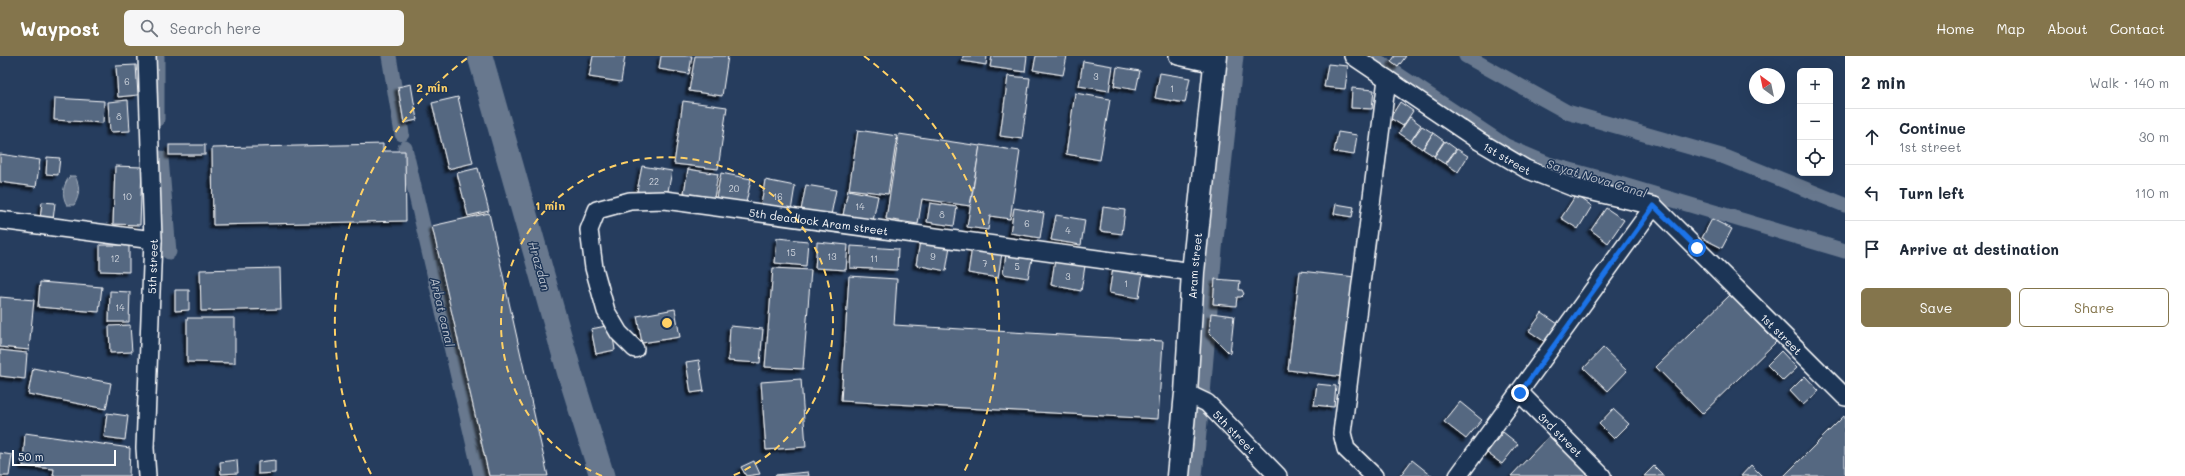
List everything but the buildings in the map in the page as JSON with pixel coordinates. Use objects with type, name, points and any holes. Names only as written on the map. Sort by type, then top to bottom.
[{"type":"main road","name":"Aram street","points":[[1178,476],[1186,393],[1193,272],[1216,60]]},
{"type":"street","name":"5th street","points":[[146,476],[145,448],[153,240],[147,56]]},
{"type":"street","points":[[1178,56],[1216,60]]},
{"type":"street","name":"1st street","points":[[1353,56],[1479,141],[1526,169],[1572,187],[1654,206],[1845,397]]},
{"type":"street","points":[[1374,476],[1346,449],[1342,433],[1387,79]]},
{"type":"street","name":"5th deadlock Aram street","points":[[635,349],[619,333],[606,311],[594,268],[589,230],[597,210],[630,201],[665,200],[1193,272]]},
{"type":"street","points":[[1458,476],[1520,393],[1654,206]]},
{"type":"street","points":[[0,220],[153,240]]},
{"type":"street","name":"5th street","points":[[1186,393],[1207,403],[1278,476]]},
{"type":"street","name":"3rd street","points":[[1520,393],[1602,476]]},
{"type":"water","points":[[70,176],[75,176],[78,183],[78,194],[74,205],[67,205],[63,194],[64,186]]},
{"type":"waterway","points":[[157,56],[157,119]]},
{"type":"waterway","name":"Arbat canal","points":[[389,56],[402,134]]},
{"type":"waterway","name":"Hrazdan","points":[[480,56],[570,374],[602,476]]},
{"type":"waterway","points":[[1203,394],[1215,249],[1236,56]]},
{"type":"waterway","name":"Sayat Nova Canal","points":[[1370,56],[1506,146],[1548,164],[1845,251]]},
{"type":"waterway","name":"Sayat Nova Canal","points":[[1466,56],[1567,112],[1725,157],[1845,205]]},
{"type":"waterway","name":"Arbat canal","points":[[405,148],[481,476]]},
{"type":"waterway","points":[[161,158],[169,252]]},
{"type":"waterway","points":[[1195,476],[1201,410]]},
{"type":"route","points":[[1520,393],[1654,206],[1697,248]]}]
